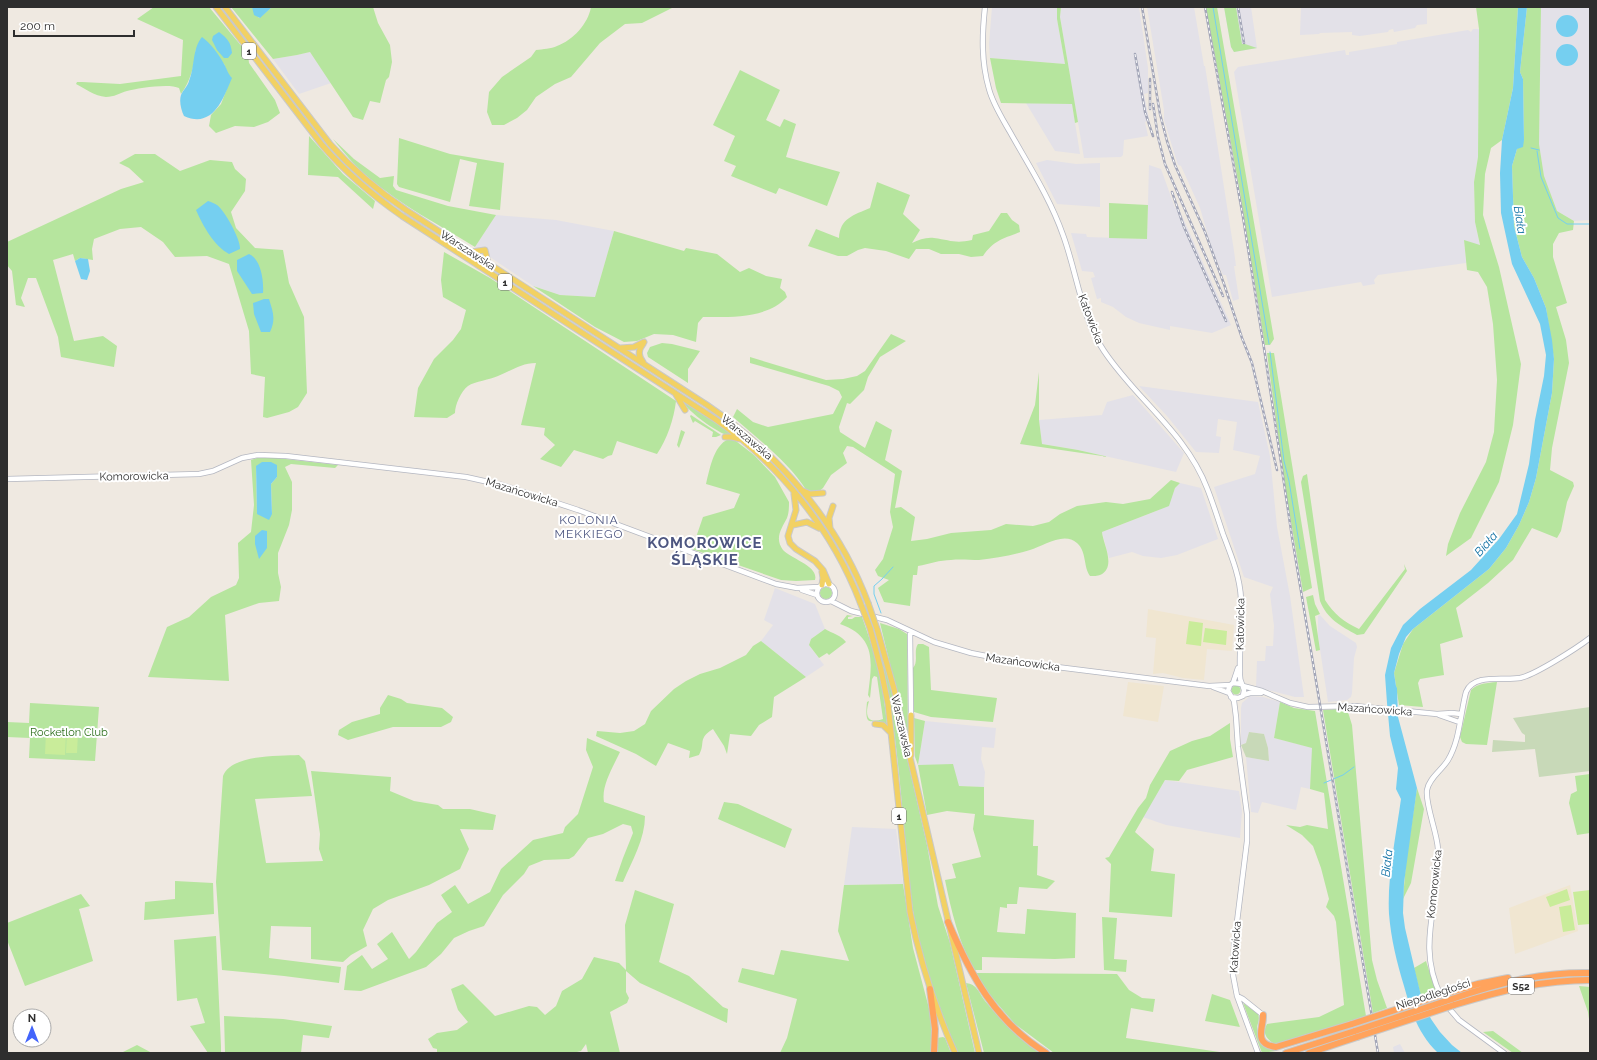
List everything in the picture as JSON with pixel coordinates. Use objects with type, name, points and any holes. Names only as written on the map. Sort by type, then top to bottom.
[{"type":"highway","points":[[948,922],[964,960],[992,1006],[1019,1034],[1046,1053]]},
{"type":"highway","name":"Niepodległości","points":[[1286,1053],[1495,985],[1534,976],[1560,973],[1590,973]]},
{"type":"highway","name":"Niepodległości","points":[[1309,1053],[1357,1037],[1452,999],[1526,985],[1559,981],[1590,980]]},
{"type":"highway","points":[[930,988],[935,1029],[934,1053]]},
{"type":"highway","points":[[1263,1015],[1260,1033],[1262,1038],[1265,1043],[1276,1047],[1352,1024],[1452,999]]},
{"type":"main road","name":"Warszawska","points":[[216,7],[322,145],[341,167],[368,191],[402,216],[674,391],[743,440],[770,465],[794,491],[823,531],[844,566],[860,602],[870,628],[885,686],[908,898],[916,942],[930,988],[955,1053]]},
{"type":"main road","name":"Warszawska","points":[[225,7],[330,144],[350,166],[375,188],[725,417],[743,431],[778,464],[800,489],[830,529],[856,573],[877,628],[892,683],[979,1053]]},
{"type":"main road","points":[[471,252],[485,250],[488,263]]},
{"type":"main road","points":[[618,347],[631,348],[644,342],[640,348],[639,354],[646,365]]},
{"type":"main road","points":[[674,391],[685,410]]},
{"type":"main road","points":[[725,437],[743,440]]},
{"type":"main road","points":[[800,489],[810,494],[824,493]]},
{"type":"main road","points":[[794,491],[796,510],[793,524],[788,536],[790,543],[796,549],[815,561],[825,572],[829,584]]},
{"type":"main road","points":[[830,529],[829,518],[833,506]]},
{"type":"main road","points":[[793,524],[807,522],[814,524],[823,531]]},
{"type":"main road","points":[[820,567],[823,576],[820,586]]},
{"type":"main road","points":[[911,715],[911,764]]},
{"type":"main road","points":[[875,724],[883,725],[891,733]]},
{"type":"street","name":"Katowicka","points":[[985,7],[982,53],[989,90],[1000,114],[1045,192],[1054,212],[1063,235],[1094,332],[1101,346],[1113,363],[1171,430],[1191,456],[1207,488],[1231,555],[1238,582],[1242,610],[1240,660],[1240,681],[1242,685]]},
{"type":"street","name":"Komorowicka","points":[[7,479],[199,474],[213,471],[242,458],[258,455]]},
{"type":"street","name":"Mazańcowicka","points":[[258,455],[286,456],[466,477],[496,484],[539,496],[610,521],[769,582],[797,588],[817,595]]},
{"type":"street","points":[[835,596],[831,601],[823,602],[817,595],[820,586],[829,584],[834,588],[835,596],[844,608]]},
{"type":"street","name":"Mazańcowicka","points":[[797,588],[820,586]]},
{"type":"street","name":"Mazańcowicka","points":[[831,601],[854,612],[882,618],[946,646],[984,656],[1209,686],[1232,684]]},
{"type":"street","points":[[910,631],[911,715]]},
{"type":"street","name":"Komorowicka","points":[[1504,1053],[1452,1013],[1445,1005],[1439,992],[1430,963],[1429,935],[1436,886],[1438,855],[1437,841],[1427,788],[1449,758],[1454,746],[1466,692],[1470,686],[1474,683],[1485,680],[1518,679],[1531,675],[1590,638]]},
{"type":"street","name":"Katowicka","points":[[1232,684],[1240,660]]},
{"type":"street","points":[[1232,684],[1242,685],[1244,690],[1242,696],[1235,698],[1230,695],[1232,684]]},
{"type":"street","name":"Mazańcowicka","points":[[1242,685],[1290,703],[1308,707],[1343,705],[1437,714],[1461,714]]},
{"type":"street","name":"Mazańcowicka","points":[[1209,686],[1230,695]]},
{"type":"street","name":"Mazańcowicka","points":[[1242,696],[1250,693],[1267,694]]},
{"type":"street","name":"Katowicka","points":[[1230,695],[1234,701],[1238,747],[1248,823],[1232,975],[1237,996],[1258,1053]]},
{"type":"street","name":"Katowicka","points":[[1236,717],[1238,700],[1242,696]]},
{"type":"street","name":"Mazańcowicka","points":[[1437,714],[1459,722]]},
{"type":"street","points":[[1237,996],[1263,1015]]},
{"type":"shaded area","points":[[992,7],[1057,7],[1057,19],[1065,64],[990,58],[989,44]]},
{"type":"shaded area","points":[[1061,7],[1139,7],[1148,68],[1148,93],[1144,94],[1149,119],[1145,122],[1148,136],[1124,140],[1123,155],[1121,157],[1084,158],[1060,17]]},
{"type":"shaded area","points":[[1147,7],[1194,7],[1205,66],[1236,266],[1234,266],[1239,299],[1233,301],[1226,275],[1223,275],[1213,252],[1200,208],[1181,166],[1178,165],[1164,120],[1164,110]]},
{"type":"shaded area","points":[[1224,7],[1251,7],[1257,48],[1234,52],[1231,47]]},
{"type":"shaded area","points":[[1301,7],[1427,7],[1427,24],[1417,25],[1415,28],[1394,32],[1393,29],[1389,30],[1388,32],[1360,36],[1352,35],[1352,32],[1300,35]]},
{"type":"shaded area","points":[[1541,7],[1590,7],[1590,220],[1574,221],[1557,211],[1544,177],[1539,144]]},
{"type":"shaded area","points":[[1473,29],[1479,29],[1478,157],[1474,182],[1475,222],[1480,246],[1464,240],[1466,263],[1378,275],[1374,280],[1375,284],[1363,286],[1361,282],[1272,297],[1234,72],[1238,67],[1345,50],[1346,55],[1349,55],[1349,52],[1468,30],[1471,32]]},
{"type":"shaded area","points":[[310,52],[331,83],[299,94],[273,59]]},
{"type":"shaded area","points":[[1026,103],[1072,104],[1080,154],[1055,151]]},
{"type":"shaded area","points":[[1047,160],[1076,164],[1100,163],[1100,207],[1057,204],[1036,163]]},
{"type":"shaded area","points":[[1149,165],[1161,169],[1175,208],[1178,207],[1231,325],[1212,333],[1170,326],[1170,330],[1139,323],[1126,317],[1113,307],[1101,302],[1101,298],[1097,299],[1091,278],[1095,277],[1093,272],[1082,271],[1071,233],[1086,234],[1087,237],[1147,239]]},
{"type":"shaded area","points":[[496,215],[556,220],[614,231],[595,297],[560,295],[533,286],[475,247]]},
{"type":"shaded area","points":[[1139,386],[1258,402],[1270,456],[1277,527],[1290,596],[1304,697],[1295,697],[1256,687],[1257,661],[1265,661],[1266,646],[1273,646],[1274,626],[1270,594],[1273,587],[1244,577],[1214,487],[1255,474],[1260,456],[1233,450],[1237,422],[1218,419],[1216,436],[1221,437],[1219,453],[1196,452],[1167,416]]},
{"type":"shaded area","points":[[1133,395],[1184,453],[1176,472],[1078,450],[1042,444],[1039,420],[1102,415],[1107,402]]},
{"type":"shaded area","points":[[1180,483],[1201,488],[1218,539],[1177,555],[1161,558],[1143,556],[1132,552],[1109,558],[1102,532],[1159,510],[1171,499],[1175,488]]},
{"type":"shaded area","points":[[775,588],[815,604],[825,629],[811,639],[809,645],[824,665],[806,677],[761,641],[773,625],[764,620]]},
{"type":"shaded area","points":[[1148,609],[1234,625],[1232,651],[1207,649],[1204,680],[1183,678],[1163,673],[1153,674],[1156,638],[1146,637]]},
{"type":"shaded area","points":[[1320,615],[1330,626],[1356,643],[1357,647],[1354,658],[1352,693],[1351,697],[1347,700],[1328,702],[1318,636],[1318,616]]},
{"type":"shaded area","points":[[1128,682],[1164,686],[1158,722],[1123,716]]},
{"type":"shaded area","points":[[1250,696],[1263,697],[1280,702],[1274,738],[1313,748],[1310,789],[1301,787],[1296,810],[1262,802],[1258,813],[1251,812],[1246,757],[1269,761],[1268,748],[1264,734],[1249,732],[1246,743],[1241,745],[1241,708],[1242,703]]},
{"type":"shaded area","points":[[925,721],[996,728],[994,748],[982,747],[981,759],[985,772],[984,787],[959,786],[918,765]]},
{"type":"shaded area","points":[[1165,780],[1239,791],[1242,811],[1240,838],[1166,825],[1143,817]]},
{"type":"shaded area","points":[[852,827],[896,829],[903,884],[844,885]]},
{"type":"shaded area","points":[[1570,885],[1578,931],[1515,954],[1509,908]]},
{"type":"shaded area","points":[[1400,1044],[1405,1053],[1394,1053],[1393,1047]]},
{"type":"green space","points":[[154,7],[209,7],[248,54],[249,63],[275,100],[280,113],[268,122],[254,127],[235,126],[216,133],[209,126],[211,115],[221,104],[231,78],[224,64],[196,49],[192,73],[181,94],[179,88],[161,86],[145,87],[106,97],[94,94],[76,84],[77,82],[82,82],[120,84],[181,76],[183,40],[137,19]]},
{"type":"green space","points":[[231,7],[252,7],[259,18],[272,7],[373,7],[378,23],[390,45],[392,62],[389,77],[386,80],[380,103],[370,101],[363,120],[353,117],[310,52],[273,59]]},
{"type":"green space","points":[[591,7],[674,7],[642,23],[625,24],[600,43],[571,77],[555,84],[536,97],[527,110],[517,118],[504,125],[492,125],[487,112],[489,92],[502,77],[531,57],[536,50],[555,47],[574,36],[587,19]]},
{"type":"green space","points":[[1057,7],[1061,7],[1060,17],[1078,122],[1075,123],[1072,104],[1001,103],[996,88],[990,58],[1065,64],[1057,19]]},
{"type":"green space","points":[[1206,7],[1217,7],[1274,339],[1270,345],[1265,345],[1240,192]]},
{"type":"green space","points":[[1224,7],[1236,7],[1242,44],[1257,48],[1234,52],[1231,47]]},
{"type":"green space","points":[[1476,7],[1518,7],[1513,88],[1502,140],[1491,148],[1485,174],[1483,215],[1499,267],[1521,364],[1513,425],[1499,482],[1471,538],[1446,556],[1448,544],[1460,513],[1486,462],[1494,432],[1497,380],[1493,324],[1487,287],[1478,272],[1467,270],[1464,240],[1480,245],[1475,222],[1474,182],[1478,157],[1479,29]]},
{"type":"green space","points":[[1527,7],[1541,7],[1539,144],[1544,176],[1557,211],[1574,221],[1573,230],[1559,233],[1553,244],[1553,257],[1567,303],[1556,307],[1566,340],[1569,363],[1552,448],[1550,470],[1573,482],[1574,486],[1567,502],[1561,531],[1557,538],[1532,528],[1513,560],[1488,583],[1456,608],[1463,637],[1440,644],[1444,675],[1420,679],[1418,683],[1423,707],[1399,705],[1394,673],[1403,644],[1413,629],[1489,569],[1506,548],[1519,525],[1529,502],[1536,478],[1552,393],[1554,359],[1546,308],[1534,278],[1522,257],[1514,226],[1512,166],[1517,149],[1524,140],[1523,79],[1520,72]]},
{"type":"green space","points":[[740,70],[780,90],[766,120],[780,127],[784,119],[796,124],[786,157],[840,172],[827,206],[779,188],[776,194],[731,176],[736,166],[724,161],[735,136],[713,125]]},
{"type":"green space","points":[[309,136],[343,174],[375,201],[373,209],[338,177],[308,175]]},
{"type":"green space","points":[[399,138],[450,154],[504,163],[500,210],[469,206],[477,163],[460,159],[450,202],[399,187],[397,184]]},
{"type":"green space","points":[[333,139],[354,159],[380,178],[394,176],[393,186],[396,190],[448,206],[496,215],[475,247],[420,214],[381,188],[359,169]]},
{"type":"green space","points":[[135,154],[155,154],[180,171],[210,160],[232,162],[235,169],[246,179],[245,191],[231,212],[236,228],[255,248],[283,250],[289,283],[304,317],[307,393],[298,407],[289,412],[267,418],[263,417],[265,377],[251,374],[249,331],[229,264],[207,256],[175,257],[163,242],[141,227],[120,229],[94,239],[92,249],[93,260],[80,258],[75,261],[73,254],[53,260],[74,341],[103,336],[117,346],[114,367],[61,357],[58,337],[36,278],[28,278],[21,298],[25,307],[16,305],[12,271],[7,265],[7,242],[121,189],[144,182],[129,168],[119,163]]},
{"type":"green space","points":[[877,182],[910,195],[903,214],[920,230],[912,243],[928,238],[957,242],[972,240],[973,235],[989,231],[1001,213],[1007,213],[1012,220],[1019,225],[1020,232],[995,243],[983,256],[971,257],[959,254],[941,254],[929,249],[916,249],[909,259],[886,251],[865,248],[847,256],[838,256],[808,246],[816,229],[839,238],[842,226],[849,218],[870,208]]},
{"type":"green space","points":[[1109,203],[1148,205],[1147,239],[1109,238]]},
{"type":"green space","points":[[614,231],[684,251],[686,248],[717,254],[740,272],[749,268],[766,276],[782,279],[780,288],[785,292],[787,297],[779,304],[759,313],[725,317],[703,317],[698,323],[696,342],[673,335],[654,334],[637,341],[624,342],[595,327],[533,286],[560,295],[595,297]]},
{"type":"green space","points":[[444,252],[490,278],[676,401],[670,429],[657,454],[617,441],[612,455],[603,459],[574,450],[561,467],[540,459],[555,445],[544,435],[545,428],[521,425],[536,363],[521,366],[468,386],[459,398],[455,413],[447,418],[414,417],[418,388],[434,359],[453,340],[461,329],[466,310],[443,297],[441,280]]},
{"type":"green space","points":[[891,334],[906,341],[880,357],[868,377],[864,390],[850,404],[847,403],[839,427],[840,432],[865,448],[876,421],[892,430],[885,460],[902,471],[895,508],[901,507],[915,517],[911,541],[951,533],[991,530],[1006,524],[1033,526],[1049,522],[1060,514],[1077,506],[1106,502],[1123,504],[1150,499],[1171,480],[1180,483],[1175,488],[1169,506],[1102,532],[1108,555],[1108,567],[1099,575],[1090,576],[1080,547],[1077,543],[1066,538],[1054,540],[1030,550],[1005,556],[979,560],[947,560],[918,566],[917,575],[913,575],[910,606],[884,602],[878,588],[889,580],[878,576],[875,570],[883,559],[893,527],[890,512],[895,474],[853,447],[847,446],[843,453],[847,463],[831,475],[823,488],[818,492],[807,491],[782,460],[733,417],[737,409],[753,422],[768,427],[833,414],[842,397],[839,391],[829,386],[750,363],[750,357],[826,380],[843,379],[857,376],[865,371]]},
{"type":"green space","points":[[662,343],[700,351],[688,369],[688,383],[648,357],[647,353],[650,347]]},
{"type":"green space","points":[[1267,353],[1274,353],[1312,588],[1303,592],[1285,486]]},
{"type":"green space","points":[[1039,372],[1039,420],[1042,444],[1109,457],[1020,444],[1035,405]]},
{"type":"green space","points":[[682,399],[734,435],[724,434],[707,424],[688,408]]},
{"type":"green space","points":[[691,415],[721,435],[712,437],[713,432],[695,421],[693,423],[690,416]]},
{"type":"green space","points":[[681,430],[685,432],[679,448],[677,445]]},
{"type":"green space","points":[[732,438],[754,455],[775,477],[789,502],[788,516],[781,529],[779,537],[780,546],[787,553],[809,567],[815,575],[815,580],[781,580],[692,549],[703,517],[734,508],[740,494],[706,484],[711,463],[717,450],[726,440]]},
{"type":"green space","points":[[268,457],[338,465],[335,468],[291,464],[285,467],[292,482],[292,510],[289,525],[278,553],[278,573],[281,587],[279,601],[259,603],[225,615],[229,681],[148,677],[167,627],[189,617],[211,597],[236,585],[239,578],[238,543],[251,532],[254,505],[251,460]],"holes":[[[256,466],[277,477],[271,484],[272,514],[257,514]]]},
{"type":"green space","points":[[1307,474],[1325,600],[1336,613],[1359,629],[1405,569],[1404,564],[1407,571],[1364,634],[1357,635],[1335,621],[1326,613],[1320,601],[1301,482],[1303,476]]},
{"type":"green space","points":[[826,587],[830,589],[832,593],[830,597],[826,599],[822,597],[820,593],[822,589]]},
{"type":"green space","points":[[1313,595],[1315,604],[1320,614],[1315,616],[1320,650],[1316,651],[1306,597]]},
{"type":"green space","points":[[847,615],[853,616],[848,617],[848,619],[862,617],[878,670],[884,697],[887,725],[868,720],[866,711],[867,702],[869,701],[867,710],[868,717],[873,721],[883,719],[877,677],[874,676],[872,679],[870,698],[868,695],[871,672],[869,652],[861,636],[852,629],[840,624]]},
{"type":"green space","points":[[1189,621],[1203,623],[1201,646],[1186,644]]},
{"type":"green space","points":[[880,623],[899,629],[907,634],[908,738]]},
{"type":"green space","points":[[872,627],[874,627],[891,688],[927,845],[938,906],[950,943],[975,1053],[958,1053],[929,980],[919,942],[912,903],[894,729],[881,661]]},
{"type":"green space","points":[[1205,628],[1227,631],[1226,645],[1203,642]]},
{"type":"green space","points":[[825,629],[839,636],[846,642],[829,655],[827,653],[819,658],[809,645],[811,639]]},
{"type":"green space","points":[[761,641],[806,677],[774,697],[772,717],[759,725],[751,736],[730,734],[727,754],[724,746],[713,729],[703,738],[699,755],[689,758],[690,751],[668,743],[656,766],[636,754],[596,736],[597,731],[620,733],[634,731],[645,724],[651,711],[674,689],[700,674],[720,668],[746,655],[753,646]]},
{"type":"green space","points":[[918,644],[923,644],[929,647],[931,690],[997,698],[993,722],[931,717],[914,712],[913,668],[916,662],[916,650]]},
{"type":"green space","points":[[1497,682],[1487,745],[1466,744],[1462,742],[1460,737],[1471,690],[1486,683]]},
{"type":"green space","points":[[1236,685],[1241,690],[1236,695],[1231,690]]},
{"type":"green space","points":[[388,695],[401,699],[407,703],[442,708],[453,717],[451,722],[441,727],[393,727],[348,740],[338,735],[339,730],[352,722],[380,714],[380,708]]},
{"type":"green space","points":[[1280,702],[1294,708],[1315,711],[1366,1016],[1282,1043],[1274,1044],[1269,1040],[1265,1033],[1267,1024],[1319,1017],[1344,1005],[1336,922],[1334,916],[1326,907],[1329,899],[1321,868],[1313,846],[1302,835],[1286,825],[1300,827],[1307,825],[1328,829],[1324,793],[1310,789],[1312,748],[1274,738]]},
{"type":"green space","name":"Rocketlon Club","points":[[30,703],[99,707],[95,761],[29,758],[30,738],[7,737],[7,722],[29,723]]},
{"type":"green space","points":[[1590,707],[1590,771],[1539,777],[1535,749],[1492,752],[1493,740],[1525,742],[1525,735],[1522,733],[1513,718]]},
{"type":"green space","points":[[1340,709],[1348,712],[1352,725],[1372,960],[1387,1008],[1373,1013],[1323,710]]},
{"type":"green space","points":[[914,718],[925,721],[918,765],[915,757]]},
{"type":"green space","points":[[1230,723],[1230,739],[1233,757],[1187,770],[1179,781],[1165,780],[1135,832],[1154,849],[1151,871],[1175,874],[1172,917],[1109,912],[1111,864],[1105,858],[1109,857],[1138,808],[1146,798],[1150,785],[1170,751],[1192,741],[1210,736]]},
{"type":"green space","points":[[46,732],[66,733],[65,755],[45,754]]},
{"type":"green space","points":[[67,732],[78,733],[77,753],[66,753]]},
{"type":"green space","points":[[1249,732],[1264,734],[1268,748],[1269,761],[1246,757],[1241,745],[1246,743]]},
{"type":"green space","points":[[587,738],[620,752],[606,783],[604,790],[604,802],[645,816],[643,833],[623,882],[615,881],[633,833],[631,826],[623,824],[603,834],[588,838],[574,856],[569,859],[544,860],[529,866],[524,874],[503,895],[484,926],[454,938],[441,954],[426,967],[361,991],[344,990],[347,966],[362,955],[372,969],[388,959],[377,944],[392,932],[409,959],[416,952],[437,923],[452,912],[441,895],[455,885],[468,904],[490,892],[501,869],[533,840],[563,833],[565,827],[578,814],[593,767],[586,750]]},
{"type":"green space","points":[[299,755],[305,761],[312,796],[255,799],[266,863],[323,861],[319,849],[320,834],[311,771],[391,777],[390,791],[414,801],[438,805],[443,809],[470,809],[496,815],[493,830],[460,829],[469,849],[460,869],[429,885],[388,900],[373,909],[363,930],[367,946],[351,955],[343,962],[311,959],[311,927],[271,926],[269,958],[341,967],[339,983],[222,970],[216,882],[223,776],[228,769],[246,760],[269,756]]},
{"type":"green space","points":[[953,764],[959,786],[984,787],[984,815],[1034,820],[1033,846],[1038,846],[1037,875],[1055,881],[1047,889],[1019,887],[1017,904],[1007,904],[1007,908],[1000,907],[997,932],[1025,934],[1027,909],[1076,913],[1075,958],[1055,959],[982,957],[982,970],[974,970],[964,949],[956,926],[945,880],[956,878],[952,864],[981,857],[973,829],[975,814],[947,811],[927,815],[918,765]]},
{"type":"green space","points":[[1590,774],[1590,833],[1577,835],[1569,803],[1571,794],[1577,791],[1575,776]]},
{"type":"green space","points":[[1417,788],[1424,809],[1411,883],[1403,899],[1406,862]]},
{"type":"green space","points":[[724,802],[738,804],[792,829],[785,848],[718,819]]},
{"type":"green space","points":[[175,881],[213,883],[214,914],[144,920],[145,902],[175,899]]},
{"type":"green space","points":[[903,884],[913,948],[930,1012],[932,1053],[780,1053],[787,1038],[797,999],[738,982],[742,968],[774,975],[781,950],[849,961],[838,931],[844,885]]},
{"type":"green space","points":[[1567,889],[1570,900],[1550,907],[1546,897]]},
{"type":"green space","points":[[635,890],[674,904],[659,962],[689,976],[723,1007],[728,1009],[727,1023],[640,983],[626,971],[626,992],[629,998],[627,1003],[610,1012],[620,1053],[588,1053],[586,1044],[581,1051],[573,1053],[437,1053],[437,1049],[433,1048],[428,1039],[437,1033],[457,1030],[468,1022],[458,1010],[451,989],[463,984],[495,1016],[529,1006],[537,1007],[545,1015],[556,1006],[562,991],[582,979],[594,957],[619,963],[626,970],[625,925]]},
{"type":"green space","points":[[1590,890],[1590,924],[1578,925],[1573,892]]},
{"type":"green space","points":[[81,894],[90,906],[79,909],[93,961],[25,986],[7,940],[7,923]]},
{"type":"green space","points":[[1571,905],[1575,930],[1563,932],[1559,907]]},
{"type":"green space","points":[[1102,917],[1117,918],[1114,959],[1127,960],[1126,972],[1104,970]]},
{"type":"green space","points":[[216,936],[221,1053],[208,1053],[190,1026],[205,1023],[197,998],[177,1001],[174,940]]},
{"type":"green space","points":[[1426,961],[1436,992],[1421,997],[1414,968]]},
{"type":"green space","points":[[976,973],[1117,974],[1129,990],[1142,998],[1155,999],[1153,1012],[1131,1008],[1126,1038],[1226,1053],[1054,1053],[1015,1024],[989,994]]},
{"type":"green space","points":[[966,983],[975,987],[1004,1023],[1025,1042],[1041,1053],[984,1053]]},
{"type":"green space","points":[[1579,986],[1590,987],[1590,1026],[1588,1012]]},
{"type":"green space","points":[[1212,994],[1230,1000],[1240,1027],[1205,1021]]},
{"type":"green space","points":[[1243,1003],[1258,1014],[1259,1019],[1257,1031],[1260,1039],[1272,1050],[1276,1051],[1262,1053]]},
{"type":"green space","points":[[224,1016],[283,1019],[332,1026],[329,1038],[303,1035],[301,1053],[225,1053]]},
{"type":"green space","points":[[1493,1031],[1523,1053],[1513,1053],[1483,1032]]},
{"type":"green space","points":[[937,1038],[945,1038],[951,1053],[936,1053]]},
{"type":"green space","points":[[137,1045],[152,1053],[121,1053]]},
{"type":"water","points":[[252,7],[272,7],[260,18],[254,15]]},
{"type":"water","points":[[1518,7],[1527,7],[1520,72],[1523,79],[1524,140],[1523,147],[1517,149],[1512,166],[1514,226],[1522,257],[1534,278],[1546,308],[1554,359],[1552,393],[1536,478],[1529,502],[1519,525],[1506,548],[1489,569],[1413,629],[1406,637],[1399,654],[1394,673],[1397,688],[1398,717],[1417,788],[1404,883],[1403,913],[1405,928],[1422,1000],[1431,1019],[1440,1032],[1462,1053],[1438,1053],[1425,1038],[1416,1022],[1399,969],[1391,933],[1389,886],[1401,799],[1396,789],[1398,768],[1390,736],[1385,675],[1391,648],[1403,625],[1420,609],[1471,570],[1499,539],[1517,514],[1529,464],[1535,420],[1544,376],[1546,355],[1540,324],[1512,264],[1501,213],[1500,173],[1502,140],[1513,88]]},
{"type":"water","points":[[1567,15],[1575,18],[1578,26],[1575,34],[1567,37],[1559,34],[1556,26],[1559,18]]},
{"type":"water","points":[[219,32],[230,43],[232,53],[228,58],[224,58],[217,50],[212,40],[213,36]]},
{"type":"water","points":[[202,37],[217,53],[232,78],[221,103],[216,110],[210,115],[194,119],[184,116],[180,97],[191,76],[195,53]]},
{"type":"water","points":[[1567,44],[1575,47],[1578,55],[1575,63],[1567,66],[1559,63],[1556,55],[1559,47]]},
{"type":"water","points":[[208,201],[217,205],[224,213],[238,239],[240,249],[229,254],[218,246],[210,235],[196,210]]},
{"type":"water","points":[[249,254],[259,265],[263,283],[263,293],[252,294],[237,271],[237,260]]},
{"type":"water","points":[[80,258],[88,259],[90,271],[87,280],[81,279],[75,261]]},
{"type":"water","points":[[264,299],[269,299],[273,312],[273,323],[270,332],[261,332],[254,314],[253,303]]},
{"type":"water","points":[[262,462],[271,462],[277,465],[277,477],[271,484],[272,514],[269,520],[257,514],[256,466]]},
{"type":"water","points":[[262,530],[267,531],[267,548],[259,559],[255,544],[255,536]]},
{"type":"waterway","points":[[1213,7],[1269,344]]},
{"type":"waterway","points":[[1531,148],[1539,150]]},
{"type":"waterway","points":[[1537,151],[1541,177],[1558,218],[1567,224],[1590,224]]},
{"type":"waterway","points":[[1270,352],[1284,461],[1289,481],[1300,549]]},
{"type":"waterway","points":[[881,613],[874,594],[874,586],[893,567]]},
{"type":"waterway","points":[[1324,783],[1343,775],[1354,767]]},
{"type":"railway","points":[[1142,7],[1160,114],[1167,141],[1175,165],[1205,232],[1252,363],[1277,470]]},
{"type":"railway","points":[[1205,7],[1243,217],[1292,537],[1378,1053]]},
{"type":"railway","points":[[1238,7],[1244,43]]},
{"type":"railway","points":[[1135,54],[1145,112],[1153,136]]},
{"type":"railway","points":[[1150,79],[1150,109]]},
{"type":"railway","points":[[1153,104],[1158,137],[1165,164],[1223,296]]},
{"type":"railway","points":[[1172,192],[1184,227],[1226,321]]},
{"type":"district","name":"KOLONIA MEKKIEGO","points":[[589,527]]},
{"type":"district","name":"KOMOROWICE ŚLĄSKIE","points":[[705,552]]},
{"type":"water label","name":"Biała","points":[[1520,220]]},
{"type":"water label","name":"Biała","points":[[1486,544]]},
{"type":"water label","name":"Biała","points":[[1387,863]]}]
